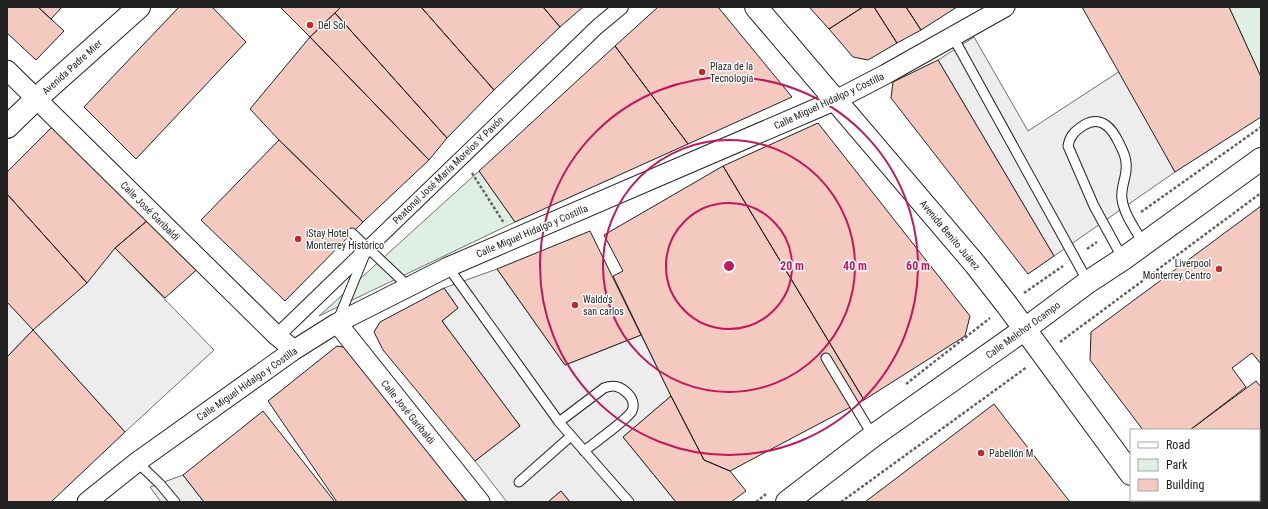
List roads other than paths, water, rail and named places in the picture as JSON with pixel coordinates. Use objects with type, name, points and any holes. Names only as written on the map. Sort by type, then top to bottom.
[{"type":"street","name":"Avenida Padre Mier","points":[[7,128],[36,99],[139,7]]},
{"type":"street","name":"Peatonal José María Morelos Y Pavón","points":[[277,336],[597,27],[621,7]]},
{"type":"street","name":"Avenida Benito Juárez","points":[[756,7],[975,264],[1025,329],[1130,473]]},
{"type":"street","name":"Calle Miguel Hidalgo y Costilla","points":[[87,502],[137,462],[294,350],[337,323],[448,267],[836,100],[886,74],[999,9]]},
{"type":"street","name":"Calle José Garibaldi","points":[[7,70],[277,336],[294,350]]},
{"type":"street","name":"Calle Melchor Ocampo","points":[[787,502],[873,436],[1025,329],[1088,282],[1123,259],[1143,243],[1261,159]]},
{"type":"street","name":"Calle José Garibaldi","points":[[337,323],[480,502]]},
{"type":"lane","points":[[952,37],[1088,282]]},
{"type":"lane","points":[[1123,259],[1094,206],[1068,146],[1069,138],[1074,131],[1089,123],[1100,122],[1112,130],[1124,153],[1127,164],[1122,198],[1128,214],[1143,243]]},
{"type":"lane","points":[[352,234],[408,287]]},
{"type":"lane","points":[[337,323],[368,248]]},
{"type":"lane","points":[[448,267],[559,422],[629,502]]},
{"type":"lane","points":[[826,358],[873,436]]},
{"type":"lane","points":[[559,422],[604,388],[617,386],[627,392],[632,399],[633,405],[631,412],[625,419],[584,450]]},
{"type":"lane","points":[[519,482],[571,436]]},
{"type":"lane","points":[[137,462],[160,484],[175,502]]},
{"type":"place","name":"Del Sol","points":[[310,25]]},
{"type":"place","name":"Plaza de la Tecnología","points":[[702,72]]},
{"type":"place","name":"iStay Hotel Monterrey Histórico","points":[[298,239]]},
{"type":"place","name":"Liverpool Monterrey Centro","points":[[1219,269]]},
{"type":"place","name":"Waldo's san carlos","points":[[575,305]]},
{"type":"place","name":"Pabellón M","points":[[981,453]]}]
